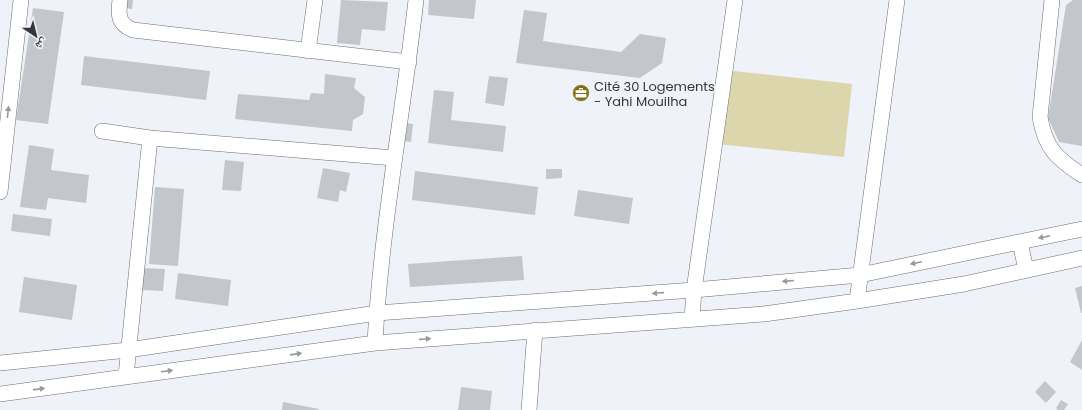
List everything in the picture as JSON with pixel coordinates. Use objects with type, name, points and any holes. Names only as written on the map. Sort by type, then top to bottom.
[{"type":"street","points":[[0,192],[21,0]]},
{"type":"street","points":[[120,0],[120,20],[125,27],[133,30],[409,62]]},
{"type":"street","points":[[308,51],[315,0]]},
{"type":"street","points":[[375,343],[394,158],[409,62],[416,0]]},
{"type":"street","points":[[692,319],[694,290],[735,0]]},
{"type":"street","points":[[857,301],[897,0]]},
{"type":"street","points":[[1052,0],[1040,117],[1043,134],[1052,152],[1068,166],[1082,175]]},
{"type":"street","points":[[102,131],[150,138],[394,158]]},
{"type":"street","points":[[126,376],[150,138]]},
{"type":"street","points":[[0,363],[128,350],[377,313],[694,290],[860,275],[1082,229]]},
{"type":"street","points":[[1020,242],[1026,270]]},
{"type":"street","points":[[0,394],[375,343],[764,314],[964,284],[1082,258]]},
{"type":"street","points":[[529,410],[535,330]]},
{"type":"shaded area","points":[[725,70],[852,84],[844,157],[717,144]]},
{"type":"building","points":[[115,0],[133,0],[132,9],[114,6]]},
{"type":"building","points":[[341,0],[388,2],[385,31],[362,29],[360,45],[337,43]]},
{"type":"building","points":[[429,0],[476,0],[474,19],[428,15]]},
{"type":"building","points":[[1073,0],[1082,0],[1082,146],[1059,142],[1048,118],[1066,5]]},
{"type":"building","points":[[33,8],[64,12],[48,124],[16,120]]},
{"type":"building","points":[[524,10],[547,13],[543,41],[621,52],[640,34],[666,38],[662,63],[640,78],[516,63]]},
{"type":"building","points":[[84,56],[210,71],[206,100],[81,85]]},
{"type":"building","points":[[325,74],[356,78],[354,88],[365,97],[363,114],[353,120],[352,131],[235,119],[238,94],[309,100],[311,93],[324,94]]},
{"type":"building","points":[[489,76],[508,78],[504,106],[485,103]]},
{"type":"building","points":[[434,90],[454,92],[451,120],[506,126],[503,152],[428,143]]},
{"type":"building","points":[[395,122],[413,124],[411,142],[393,140]]},
{"type":"building","points":[[29,145],[54,149],[51,170],[89,175],[86,203],[48,198],[46,210],[20,207]]},
{"type":"building","points":[[225,160],[244,162],[241,191],[222,190]]},
{"type":"building","points":[[323,168],[350,173],[346,192],[340,190],[338,202],[317,198]]},
{"type":"building","points":[[546,169],[562,169],[562,178],[546,179]]},
{"type":"building","points":[[415,171],[538,187],[535,215],[412,200]]},
{"type":"building","points":[[155,187],[184,189],[178,266],[149,264]]},
{"type":"building","points":[[578,190],[633,198],[629,224],[574,216]]},
{"type":"building","points":[[13,214],[52,219],[50,236],[11,231]]},
{"type":"building","points":[[522,256],[524,280],[410,287],[408,264]]},
{"type":"building","points":[[143,268],[165,269],[163,291],[142,290]]},
{"type":"building","points":[[178,273],[231,280],[228,306],[175,299]]},
{"type":"building","points":[[24,277],[77,285],[72,320],[19,312]]},
{"type":"building","points":[[1082,286],[1082,313],[1081,313],[1075,288]]},
{"type":"building","points":[[1082,340],[1082,370],[1070,362]]},
{"type":"building","points":[[1045,381],[1056,392],[1046,403],[1035,392]]},
{"type":"building","points":[[461,387],[492,391],[490,410],[458,410]]},
{"type":"building","points":[[1061,400],[1068,404],[1064,410],[1058,410],[1056,408]]},
{"type":"building","points":[[283,402],[319,409],[282,410]]},
{"type":"place","name":"Cité 30 Logements - Yahi Mouilha","points":[[581,93]]}]
